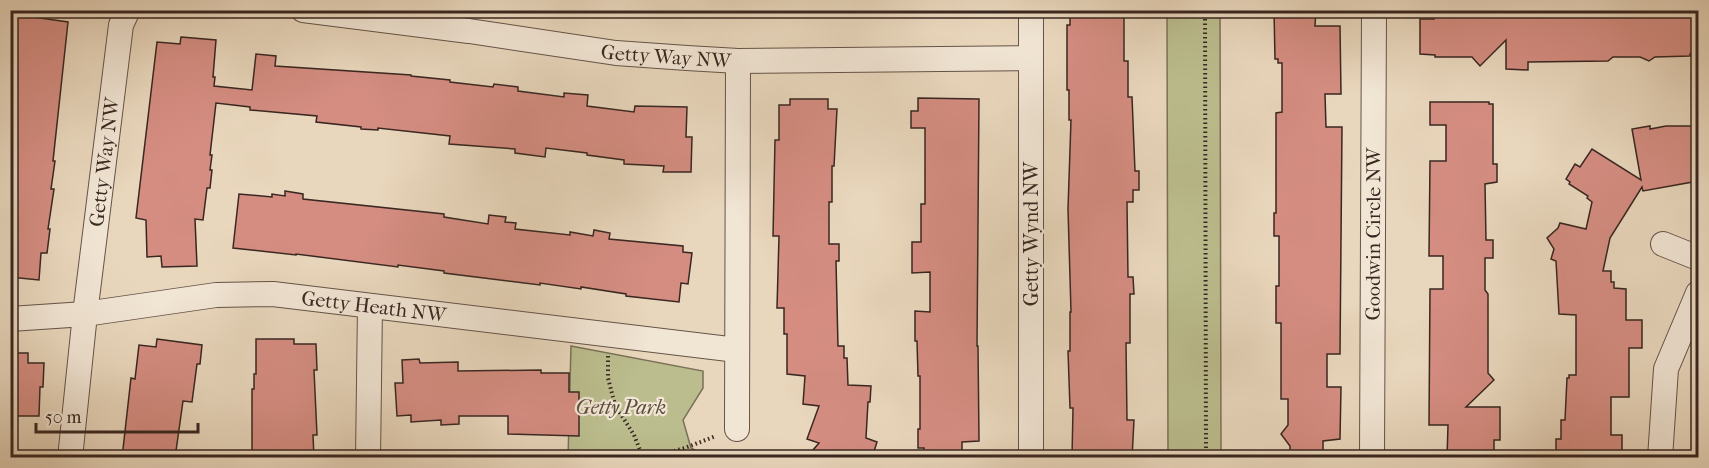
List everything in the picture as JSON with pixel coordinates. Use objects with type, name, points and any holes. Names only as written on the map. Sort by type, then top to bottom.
[{"type":"street","name":"Getty Way NW","points":[[70,458],[85,314],[121,25],[128,10]]},
{"type":"street","name":"Getty Way NW","points":[[303,10],[616,53],[738,61],[1031,58]]},
{"type":"street","name":"Getty Wynd NW","points":[[1031,10],[1031,458]]},
{"type":"street","name":"Goodwin Circle NW","points":[[1372,458],[1374,10]]},
{"type":"street","points":[[737,429],[738,61]]},
{"type":"street","points":[[1663,244],[1698,258]]},
{"type":"street","points":[[1660,458],[1666,369],[1698,293]]},
{"type":"street","name":"Getty Heath NW","points":[[10,319],[85,314],[181,299],[273,294],[737,350]]},
{"type":"street","points":[[368,458],[370,306]]},
{"type":"path","points":[[1205,10],[1206,458]]},
{"type":"path","points":[[608,334],[608,378],[615,405],[634,435],[643,458]]},
{"type":"path","points":[[648,458],[685,448],[737,429]]},
{"type":"green space","points":[[1167,11],[1220,11],[1221,457],[1168,457]]},
{"type":"green space","name":"Getty Park","points":[[571,346],[703,371],[703,388],[683,420],[691,448],[708,457],[568,458]]},
{"type":"building","points":[[1070,10],[1124,10],[1124,61],[1128,61],[1128,97],[1132,97],[1135,171],[1139,171],[1139,190],[1133,190],[1133,202],[1127,202],[1128,277],[1133,277],[1134,294],[1130,294],[1130,343],[1126,343],[1127,420],[1134,420],[1132,458],[1072,458],[1073,408],[1070,408],[1068,351],[1070,351],[1071,312],[1068,209],[1071,120],[1069,120],[1069,90],[1067,90],[1067,25],[1070,25]]},
{"type":"building","points":[[1274,10],[1316,10],[1315,26],[1340,26],[1341,94],[1325,94],[1326,127],[1342,127],[1340,354],[1327,354],[1327,387],[1341,387],[1340,439],[1323,441],[1321,456],[1290,456],[1290,446],[1281,434],[1288,425],[1288,399],[1281,399],[1281,323],[1276,323],[1279,236],[1274,236],[1276,113],[1282,112],[1282,63],[1278,63],[1278,59],[1275,59]]},
{"type":"building","points":[[1434,10],[1697,10],[1698,53],[1690,54],[1690,56],[1655,57],[1649,61],[1640,57],[1613,57],[1608,61],[1528,62],[1528,70],[1506,69],[1506,40],[1480,66],[1472,57],[1435,57],[1435,55],[1420,54],[1420,19],[1434,19]]},
{"type":"building","points":[[12,14],[68,22],[53,161],[55,161],[51,189],[54,189],[48,229],[50,229],[47,253],[41,253],[39,280],[10,277],[10,29]]},
{"type":"building","points":[[181,37],[216,40],[214,86],[252,90],[256,54],[276,56],[275,66],[411,75],[493,87],[494,84],[518,87],[518,91],[564,97],[564,93],[588,95],[587,106],[634,112],[635,106],[687,107],[686,137],[692,137],[691,172],[663,172],[664,166],[624,164],[624,160],[546,148],[545,157],[515,153],[515,149],[449,144],[450,136],[378,128],[378,130],[361,129],[361,127],[316,122],[317,116],[250,110],[250,107],[216,103],[210,155],[212,155],[210,170],[212,170],[210,188],[207,188],[203,220],[195,219],[197,266],[162,267],[161,256],[147,257],[146,220],[136,218],[157,42],[180,44]]},
{"type":"building","points":[[918,98],[979,99],[977,346],[979,441],[962,442],[962,458],[924,458],[924,448],[918,448],[920,376],[918,376],[917,341],[915,341],[915,311],[930,312],[930,272],[912,273],[912,242],[921,242],[921,204],[925,204],[925,128],[911,128],[911,111],[918,111]]},
{"type":"building","points":[[790,99],[828,99],[828,109],[837,109],[834,166],[832,166],[832,202],[829,202],[829,244],[839,244],[839,261],[836,261],[838,346],[844,346],[848,385],[871,386],[866,438],[877,442],[872,458],[806,458],[819,443],[807,439],[819,406],[803,404],[805,376],[787,374],[787,334],[784,334],[784,308],[777,308],[779,236],[773,236],[775,140],[779,140],[779,105],[790,105]]},
{"type":"building","points":[[1430,102],[1489,102],[1493,104],[1493,164],[1497,164],[1497,182],[1485,184],[1486,240],[1493,240],[1493,258],[1485,258],[1485,290],[1488,294],[1488,373],[1494,380],[1466,407],[1500,407],[1500,440],[1494,440],[1494,458],[1447,458],[1448,425],[1429,425],[1430,289],[1443,289],[1443,256],[1429,256],[1430,161],[1446,161],[1446,125],[1430,125]]},
{"type":"building","points":[[1650,126],[1650,129],[1666,126],[1698,126],[1698,181],[1643,191],[1642,187],[1610,238],[1603,271],[1611,271],[1611,282],[1614,282],[1614,288],[1626,289],[1626,320],[1642,320],[1642,348],[1629,348],[1629,397],[1611,397],[1611,435],[1622,435],[1622,458],[1561,458],[1561,456],[1556,456],[1556,439],[1561,439],[1561,420],[1565,420],[1567,378],[1569,375],[1576,375],[1576,315],[1559,314],[1556,261],[1551,259],[1554,249],[1547,238],[1560,223],[1586,229],[1592,202],[1587,198],[1588,196],[1569,184],[1570,182],[1566,179],[1575,164],[1580,167],[1592,149],[1641,180],[1632,129]]},
{"type":"building","points":[[285,191],[303,194],[303,199],[444,214],[444,217],[488,224],[489,215],[506,217],[505,222],[516,223],[515,229],[570,235],[570,232],[593,236],[594,230],[610,233],[609,239],[683,246],[683,252],[692,253],[688,284],[681,283],[679,302],[626,296],[626,294],[581,287],[581,289],[540,283],[540,285],[398,265],[398,267],[233,248],[239,194],[272,197],[272,194],[285,196]]},
{"type":"building","points":[[157,339],[202,345],[192,402],[183,401],[175,458],[122,458],[131,378],[135,379],[139,345],[156,347]]},
{"type":"building","points":[[256,339],[294,339],[294,344],[316,344],[317,370],[314,370],[317,435],[313,435],[314,458],[252,458],[252,389],[254,389],[254,374],[256,374]]},
{"type":"building","points":[[10,353],[28,353],[28,363],[44,363],[39,416],[10,416]]},
{"type":"building","points":[[419,359],[420,363],[458,362],[458,371],[541,370],[541,373],[569,373],[569,392],[579,392],[579,436],[508,434],[508,416],[459,416],[459,424],[441,425],[441,420],[411,422],[411,415],[397,416],[395,383],[403,383],[402,360]]}]
